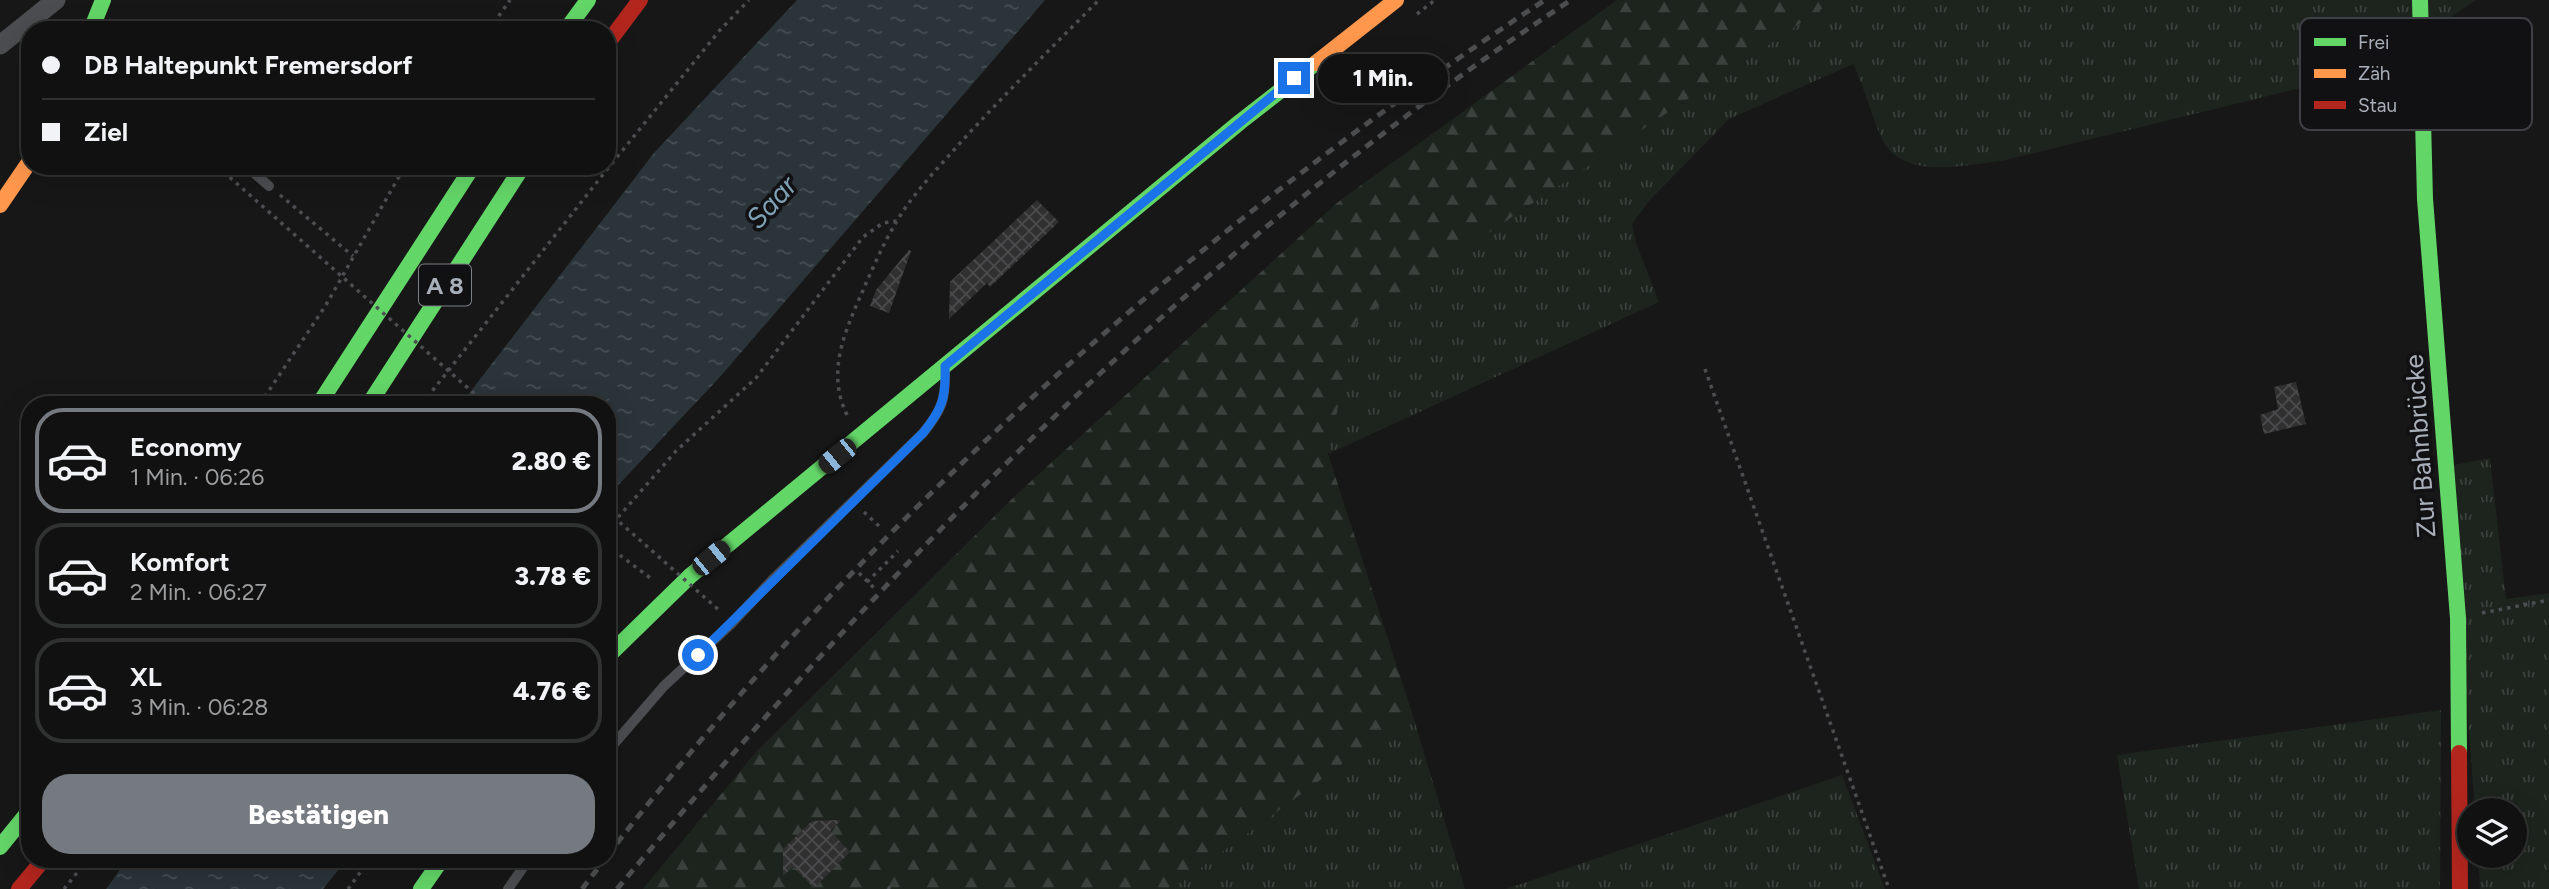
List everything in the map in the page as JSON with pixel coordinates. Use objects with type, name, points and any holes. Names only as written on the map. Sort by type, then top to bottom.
[{"type":"main road","points":[[573,21],[588,0]]},
{"type":"main road","points":[[616,32],[640,0]]},
{"type":"main road","points":[[616,648],[690,576],[1250,114],[1396,0]]},
{"type":"main road","name":"Zur Bahnbrücke","points":[[2420,0],[2420,18]]},
{"type":"main road","points":[[94,21],[101,1]]},
{"type":"main road","name":"Zur Bahnbrücke","points":[[2423,130],[2425,199],[2458,618],[2460,889]]},
{"type":"main road","points":[[0,205],[21,174]]},
{"type":"main road","name":"A 8","points":[[324,396],[467,175]]},
{"type":"main road","name":"A 8","points":[[374,396],[517,175]]},
{"type":"main road","points":[[0,847],[21,821]]},
{"type":"main road","points":[[19,889],[36,868]]},
{"type":"main road","points":[[421,889],[436,868]]},
{"type":"street","points":[[30,21],[50,4]]},
{"type":"street","points":[[0,46],[21,28]]},
{"type":"lane","points":[[257,175],[270,186]]},
{"type":"lane","points":[[616,742],[664,686],[731,624],[773,579],[923,433],[941,409],[946,389],[945,366]]},
{"type":"lane","points":[[508,889],[523,868]]},
{"type":"path","points":[[495,21],[510,0]]},
{"type":"path","points":[[616,158],[720,30],[749,0]]},
{"type":"path","points":[[858,439],[838,390],[836,373],[840,344],[878,257],[897,221],[931,176],[991,108],[1099,0]]},
{"type":"path","points":[[227,175],[477,396]]},
{"type":"path","points":[[265,396],[326,305],[400,175]]},
{"type":"path","points":[[428,396],[603,175]]},
{"type":"path","points":[[270,186],[353,257]]},
{"type":"path","points":[[616,520],[676,451],[756,378],[863,237],[883,223],[897,221]]},
{"type":"path","points":[[1705,369],[1889,889]]},
{"type":"path","points":[[853,500],[880,528]]},
{"type":"path","points":[[616,519],[720,611]]},
{"type":"path","points":[[867,582],[898,551]]},
{"type":"path","points":[[616,553],[658,583]]},
{"type":"path","points":[[859,573],[874,588]]},
{"type":"path","points":[[2458,618],[2549,600]]},
{"type":"path","points":[[64,889],[81,868]]},
{"type":"path","points":[[348,889],[363,868]]},
{"type":"green space","points":[[1617,0],[1835,0],[1356,322],[1328,454],[1412,713],[1171,889],[643,889],[755,753],[1017,494],[1338,202]]},
{"type":"green space","points":[[1835,0],[2476,0],[2449,18],[2300,18],[2300,88],[2001,161],[1953,167],[1919,165],[1904,161],[1892,152],[1882,139],[1853,64],[1729,119],[1649,201],[1632,224],[1636,243],[1659,302],[1328,454],[1356,322]]},
{"type":"green space","points":[[2490,458],[2506,599],[2549,593],[2549,889],[2480,889],[2479,868],[2527,868],[2527,798],[2474,798],[2449,466]]},
{"type":"green space","points":[[2441,710],[2440,889],[2139,889],[2117,755]]},
{"type":"green space","points":[[1412,713],[1465,889],[1171,889]]},
{"type":"green space","points":[[1842,775],[1885,889],[1506,889]]},
{"type":"water","name":"Saar","points":[[797,0],[1045,0],[719,378],[616,487],[616,396],[467,396],[654,153]]},
{"type":"water","points":[[121,868],[340,868],[323,889],[106,889]]},
{"type":"building","points":[[1037,200],[1059,222],[990,287],[987,283],[949,319],[950,282]]},
{"type":"building","points":[[909,250],[911,251],[889,313],[870,306],[876,290]]},
{"type":"building","points":[[2296,382],[2306,424],[2264,434],[2260,415],[2278,409],[2274,387]]},
{"type":"building","points":[[841,820],[830,831],[850,852],[814,888],[793,867],[783,876],[783,849],[812,821]]},
{"type":"railway","points":[[616,845],[707,733],[813,614],[925,499],[1041,389],[1162,284],[1287,184],[1415,89],[1545,0]]},
{"type":"railway","points":[[617,889],[832,643],[945,525],[1062,410],[1182,299],[1307,193],[1437,93],[1571,0]]},
{"type":"railway","points":[[582,889],[598,868]]},
{"type":"traffic: fast","points":[[95,21],[103,0]]},
{"type":"traffic: fast","points":[[573,21],[588,0]]},
{"type":"traffic: fast","points":[[2420,0],[2420,18]]},
{"type":"traffic: fast","points":[[616,648],[690,576],[1240,122],[1316,63]]},
{"type":"traffic: fast","points":[[2423,130],[2425,199],[2458,618],[2459,753]]},
{"type":"traffic: fast","points":[[324,396],[467,175]]},
{"type":"traffic: fast","points":[[374,396],[517,175]]},
{"type":"traffic: fast","points":[[0,847],[21,821]]},
{"type":"traffic: fast","points":[[421,889],[436,868]]},
{"type":"traffic: slow","points":[[1316,63],[1396,0]]},
{"type":"traffic: slow","points":[[0,205],[21,174]]},
{"type":"traffic: jam","points":[[616,32],[640,0]]},
{"type":"traffic: jam","points":[[2459,753],[2460,889]]},
{"type":"traffic: jam","points":[[19,889],[36,868]]},
{"type":"route","points":[[698,655],[923,433],[941,409],[946,389],[945,366],[1294,78]]}]
